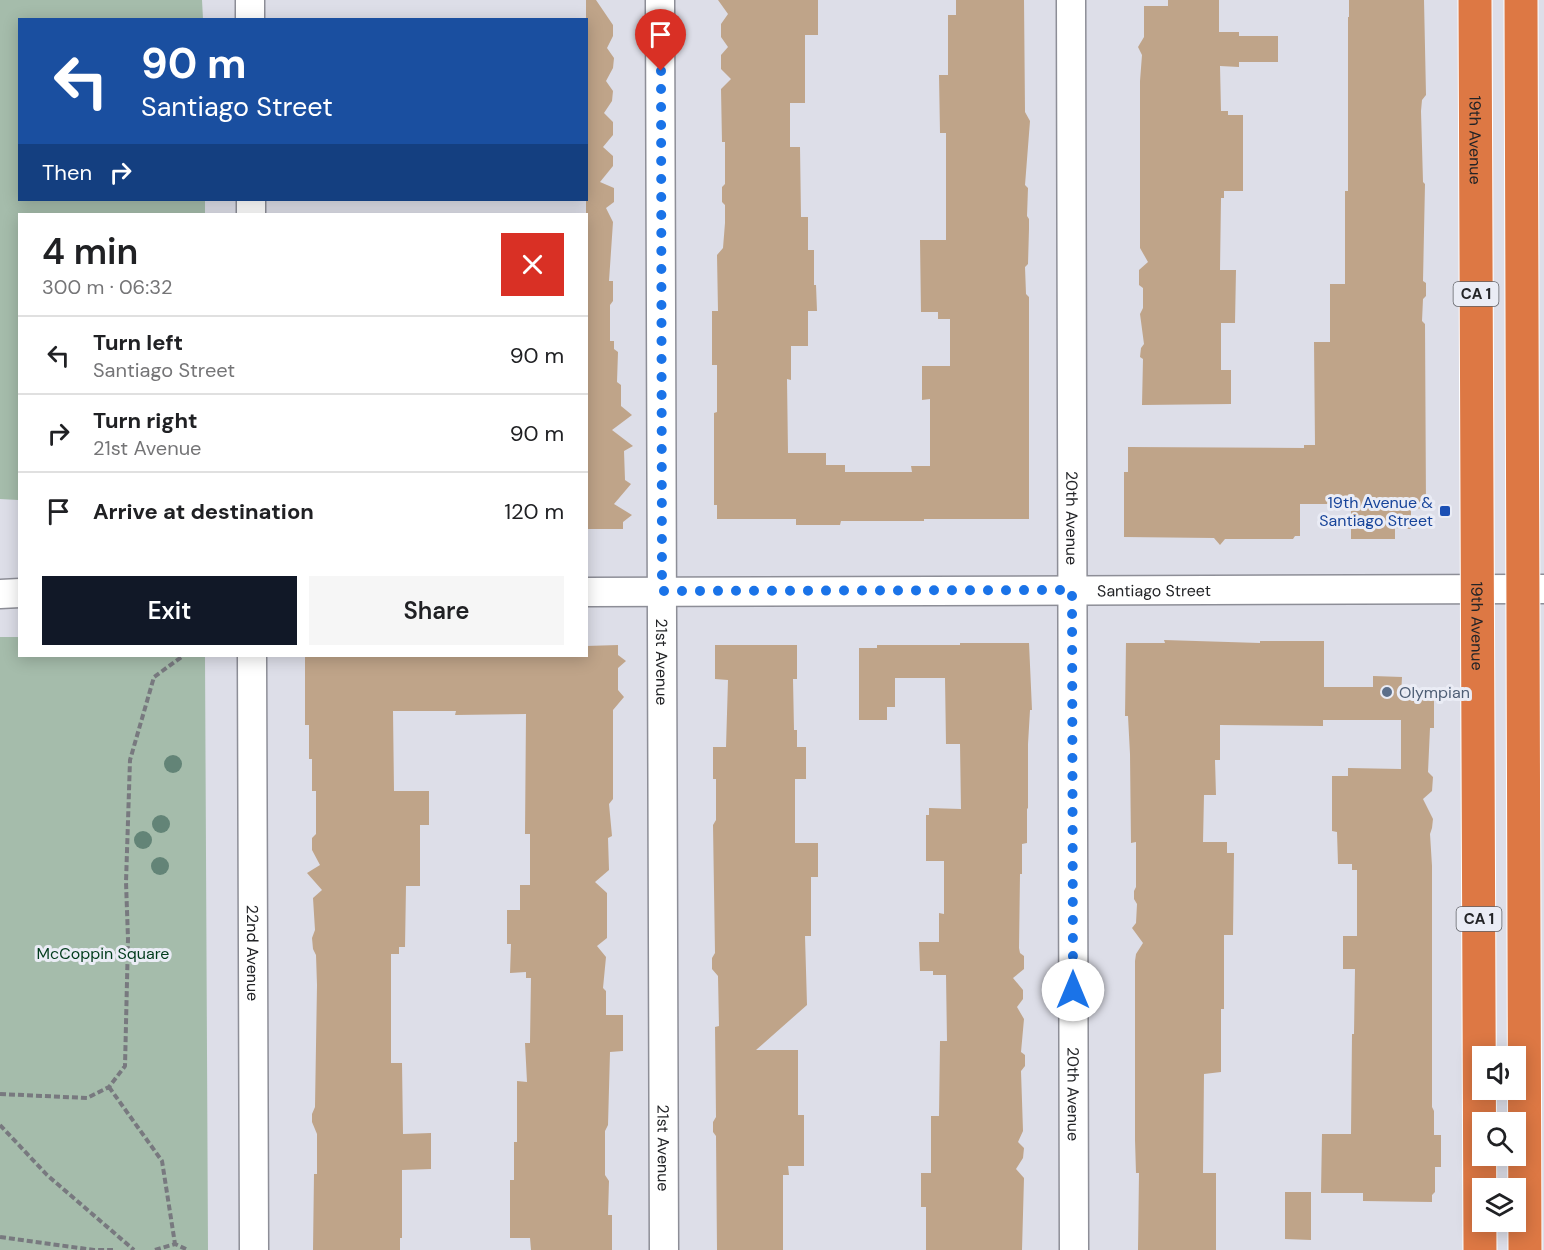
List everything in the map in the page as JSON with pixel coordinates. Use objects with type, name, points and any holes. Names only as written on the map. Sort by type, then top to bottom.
[{"type":"highway","name":"19th Avenue","points":[[1475,0],[1480,1250]]},
{"type":"highway","name":"CA 1","points":[[1521,0],[1533,589],[1525,1250]]},
{"type":"street","points":[[250,0],[250,18]]},
{"type":"street","name":"21st Avenue","points":[[660,0],[664,1250]]},
{"type":"street","name":"20th Avenue","points":[[1071,0],[1074,1250]]},
{"type":"street","name":"Santiago Street","points":[[588,592],[1533,589]]},
{"type":"street","points":[[0,594],[18,594]]},
{"type":"street","name":"22nd Avenue","points":[[252,657],[254,1250]]},
{"type":"path","points":[[0,1094],[87,1098],[109,1087],[125,1066],[128,939],[126,882],[130,760],[154,677],[182,657]]},
{"type":"path","points":[[109,1087],[162,1161],[175,1244]]},
{"type":"path","points":[[0,1125],[46,1175],[134,1250]]},
{"type":"path","points":[[0,1237],[94,1250],[113,1250]]},
{"type":"path","points":[[155,1250],[175,1244],[188,1250]]},
{"type":"green space","points":[[0,0],[202,0],[203,18],[18,18],[18,201],[205,201],[205,213],[18,213],[18,500],[0,499]]},
{"type":"green space","name":"McCoppin Square","points":[[0,637],[18,637],[18,657],[205,657],[208,1250],[0,1250]]},
{"type":"building","points":[[586,0],[596,0],[613,25],[613,36],[607,48],[614,58],[613,68],[606,81],[613,91],[612,101],[604,113],[613,122],[613,135],[603,147],[613,156],[613,166],[600,182],[614,188],[614,202],[606,208],[613,222],[609,281],[613,281],[610,341],[614,341],[614,349],[618,352],[617,382],[621,385],[621,406],[632,415],[612,430],[633,446],[624,451],[625,480],[631,484],[614,504],[632,515],[623,522],[623,529],[588,529],[588,213],[586,213],[586,201],[588,201],[588,18],[586,18]]},
{"type":"building","points":[[718,0],[818,0],[818,35],[805,35],[805,103],[790,103],[790,147],[800,147],[801,217],[808,217],[808,250],[814,250],[817,311],[808,311],[808,346],[791,346],[791,380],[787,379],[788,453],[826,453],[826,465],[845,465],[845,472],[912,472],[911,466],[930,466],[930,399],[922,400],[922,366],[950,366],[950,319],[938,319],[938,312],[921,312],[920,240],[946,240],[946,133],[940,133],[939,75],[948,75],[948,15],[956,15],[956,0],[1024,0],[1025,112],[1030,121],[1025,185],[1028,188],[1027,216],[1029,219],[1028,264],[1025,267],[1026,294],[1029,297],[1029,519],[841,521],[840,525],[796,525],[796,519],[717,519],[717,505],[714,505],[714,413],[717,412],[717,365],[712,365],[712,311],[718,311],[717,255],[723,248],[725,223],[722,187],[725,184],[725,142],[722,142],[721,89],[731,79],[721,69],[721,55],[728,47],[721,37],[721,24],[728,14]]},
{"type":"building","points":[[1168,0],[1219,0],[1219,32],[1239,32],[1239,36],[1278,36],[1278,62],[1239,62],[1239,67],[1220,66],[1221,111],[1228,111],[1228,115],[1243,115],[1243,191],[1224,191],[1224,198],[1221,198],[1220,270],[1236,270],[1235,323],[1221,323],[1221,370],[1231,370],[1231,404],[1142,405],[1143,359],[1140,357],[1144,344],[1140,314],[1143,308],[1143,288],[1139,285],[1139,270],[1148,262],[1140,248],[1142,55],[1138,47],[1144,37],[1144,6],[1168,6]]},
{"type":"building","points":[[1349,0],[1424,0],[1426,95],[1422,100],[1421,111],[1423,182],[1425,184],[1423,281],[1426,283],[1426,296],[1423,299],[1422,321],[1425,324],[1426,508],[1411,509],[1411,529],[1395,528],[1395,539],[1351,539],[1351,504],[1300,504],[1300,536],[1295,536],[1293,539],[1225,539],[1220,545],[1214,538],[1124,537],[1124,472],[1128,472],[1128,447],[1304,448],[1304,445],[1315,445],[1314,342],[1330,342],[1330,284],[1345,284]]},
{"type":"building","points":[[1164,640],[1260,643],[1260,641],[1324,641],[1324,687],[1373,687],[1373,676],[1402,677],[1401,696],[1434,696],[1434,728],[1430,728],[1428,772],[1433,777],[1432,791],[1423,799],[1433,819],[1430,834],[1432,1107],[1434,1135],[1441,1135],[1441,1167],[1435,1167],[1435,1192],[1432,1195],[1432,1202],[1363,1201],[1363,1193],[1321,1193],[1322,1134],[1351,1134],[1355,969],[1343,969],[1343,936],[1357,936],[1357,870],[1352,870],[1352,864],[1338,864],[1337,832],[1332,831],[1332,776],[1348,776],[1348,768],[1401,769],[1401,720],[1323,720],[1323,726],[1220,725],[1220,760],[1215,760],[1216,795],[1204,795],[1203,842],[1227,842],[1227,853],[1234,853],[1233,935],[1224,935],[1221,1072],[1204,1074],[1203,1173],[1216,1173],[1216,1250],[1138,1250],[1139,1173],[1136,1173],[1135,1140],[1135,961],[1136,954],[1143,943],[1132,928],[1136,923],[1137,904],[1134,899],[1136,842],[1131,843],[1130,754],[1128,716],[1125,716],[1126,643],[1165,643]]},
{"type":"building","points":[[960,643],[1029,643],[1032,710],[1030,710],[1028,744],[1027,843],[1022,844],[1022,874],[1020,874],[1019,948],[1020,953],[1024,956],[1024,969],[1013,978],[1023,990],[1023,999],[1017,1007],[1024,1019],[1021,1052],[1025,1055],[1025,1066],[1021,1071],[1023,1131],[1018,1142],[1024,1148],[1023,1158],[1016,1169],[1024,1178],[1022,1250],[926,1250],[926,1207],[921,1207],[921,1173],[931,1173],[931,1116],[939,1116],[940,1041],[947,1041],[946,975],[933,975],[933,971],[920,971],[919,942],[939,942],[939,913],[944,914],[944,861],[926,861],[926,815],[929,815],[929,808],[961,809],[960,744],[946,744],[945,678],[895,678],[895,707],[887,707],[887,720],[859,720],[859,648],[877,648],[877,645],[960,645]]},
{"type":"building","points":[[618,645],[618,655],[626,661],[618,668],[618,690],[624,697],[613,710],[613,799],[609,804],[612,836],[608,838],[609,870],[595,882],[607,893],[607,938],[597,946],[606,957],[603,988],[606,991],[606,1015],[623,1015],[623,1051],[610,1052],[608,1125],[605,1131],[605,1175],[609,1181],[608,1215],[612,1215],[612,1250],[531,1250],[530,1238],[510,1238],[510,1180],[514,1180],[514,1142],[517,1142],[517,1081],[527,1082],[525,1043],[530,1043],[531,978],[526,978],[526,972],[510,973],[511,944],[507,944],[507,910],[520,910],[520,885],[530,885],[530,834],[525,834],[526,714],[455,715],[456,711],[393,711],[394,791],[429,791],[429,825],[420,825],[420,886],[406,886],[405,947],[399,947],[399,954],[391,954],[391,1063],[402,1063],[403,1134],[431,1133],[431,1169],[402,1170],[400,1250],[313,1250],[317,1134],[312,1122],[312,1114],[315,1107],[317,985],[316,955],[312,938],[315,930],[313,898],[322,890],[307,873],[320,865],[312,850],[312,838],[316,834],[316,791],[312,791],[309,725],[305,725],[305,657],[588,657],[588,646]]},
{"type":"building","points":[[715,645],[797,645],[797,679],[793,679],[794,730],[797,730],[797,747],[806,747],[806,779],[795,779],[795,843],[818,843],[818,877],[811,877],[811,936],[805,936],[807,1005],[756,1050],[798,1050],[798,1115],[804,1115],[804,1166],[788,1166],[789,1175],[783,1175],[783,1250],[717,1250],[716,1136],[713,1132],[713,1122],[716,1117],[715,1027],[719,1026],[718,976],[712,969],[712,958],[715,953],[713,825],[716,820],[713,747],[726,747],[728,680],[715,679]]},
{"type":"building","points":[[1285,1192],[1311,1192],[1311,1240],[1285,1239]]},
{"type":"place","name":"19th Avenue & Santiago Street","points":[[1445,511]]},
{"type":"place","name":"Olympian","points":[[1387,692]]},
{"type":"route","points":[[661,71],[662,591],[1072,590],[1073,990]]}]
